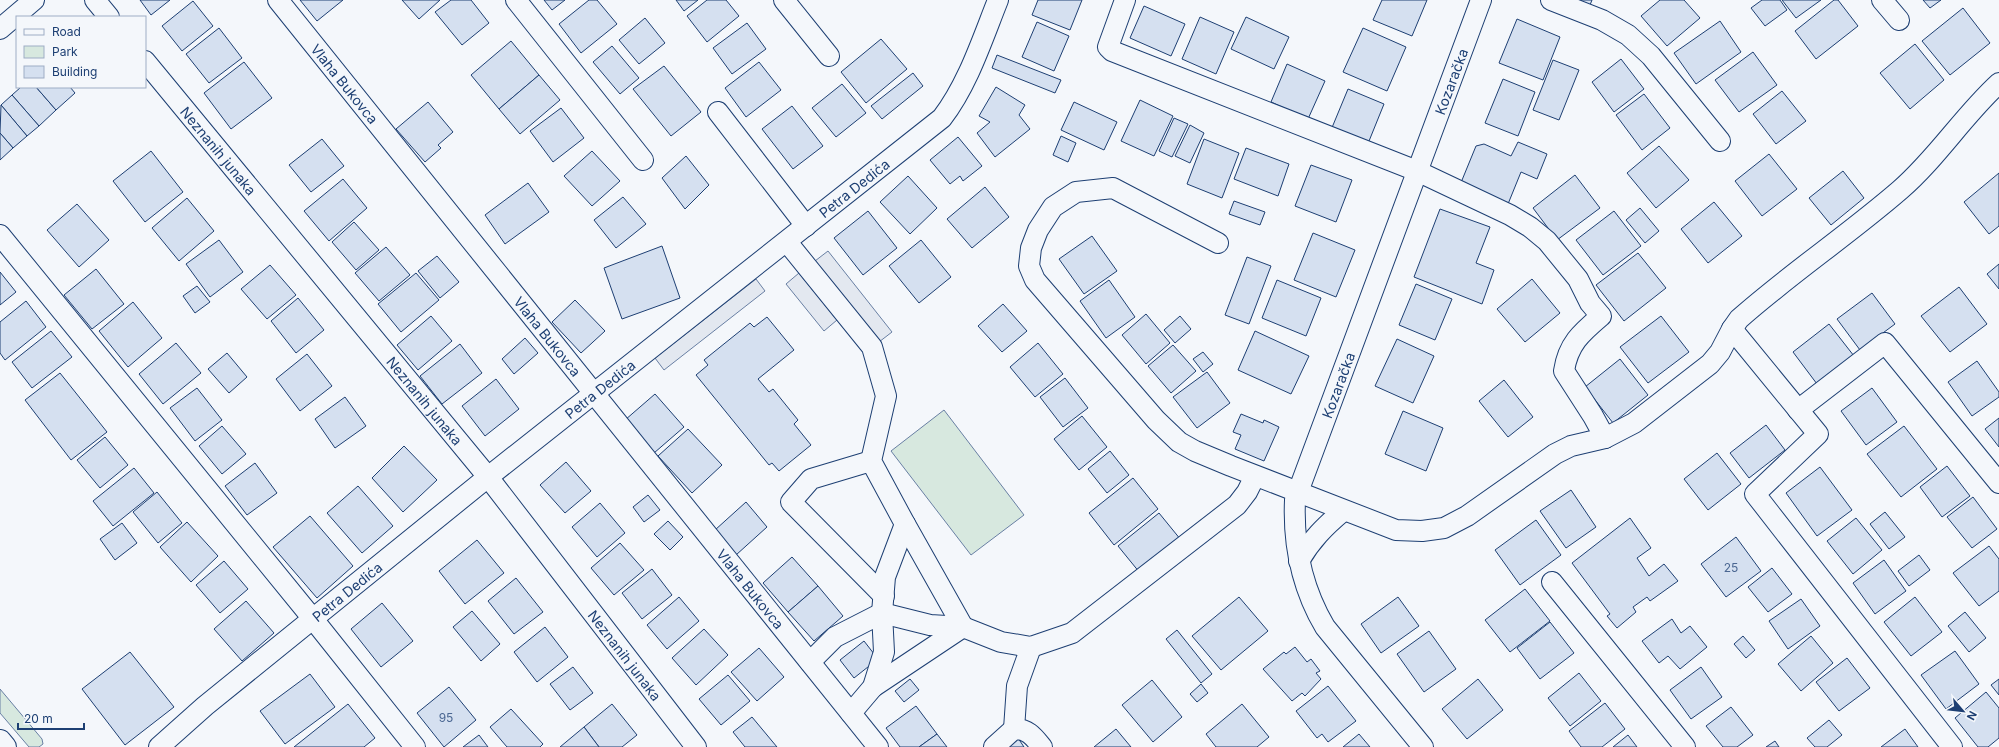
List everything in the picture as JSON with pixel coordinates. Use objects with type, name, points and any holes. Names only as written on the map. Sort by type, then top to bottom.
[{"type":"main road","points":[[0,741],[5,747]]},
{"type":"street","points":[[0,29],[34,0]]},
{"type":"street","points":[[94,0],[108,16]]},
{"type":"street","name":"Vlaha Bukovca","points":[[278,0],[878,747]]},
{"type":"street","points":[[516,0],[643,160]]},
{"type":"street","points":[[784,0],[829,56]]},
{"type":"street","name":"Petra Dedića","points":[[159,747],[205,706],[488,477],[942,118],[953,104],[963,84],[998,0]]},
{"type":"street","points":[[1125,0],[1108,47],[1112,51],[1417,171],[1510,215],[1530,227],[1547,241],[1578,279],[1590,303],[1601,316],[1577,337],[1566,357],[1564,371],[1593,416],[1605,438]]},
{"type":"street","name":"Kozaračka","points":[[1423,747],[1325,627],[1309,595],[1299,560],[1295,512],[1297,492],[1481,0]]},
{"type":"street","points":[[1551,0],[1602,20],[1628,35],[1651,56],[1720,141]]},
{"type":"street","points":[[1882,0],[1899,20]]},
{"type":"street","name":"Neznanih junaka","points":[[146,62],[488,477],[696,747]]},
{"type":"street","points":[[1218,242],[1113,188],[1076,192],[1053,207],[1038,230],[1031,248],[1029,266],[1035,280],[1168,434],[1195,451],[1343,511],[1396,530],[1422,532],[1444,528],[1467,516],[1555,454],[1571,446],[1605,438],[1634,423],[1710,364],[1720,352],[1732,329],[1750,309],[1901,189],[1927,162],[1973,108],[1999,83]]},
{"type":"street","points":[[718,112],[806,226]]},
{"type":"street","points":[[0,235],[313,619],[415,747]]},
{"type":"street","points":[[787,242],[872,347],[886,396],[871,461],[963,627]]},
{"type":"street","points":[[1732,329],[1818,434],[1755,494],[1952,747]]},
{"type":"street","points":[[1798,410],[1885,343],[1999,484]]},
{"type":"street","points":[[871,461],[811,478],[791,502],[883,604],[930,625],[963,627],[1001,642],[1031,647],[1072,633],[1237,505],[1247,492],[1255,476]]},
{"type":"street","points":[[1299,560],[1322,529],[1343,511]]},
{"type":"street","points":[[873,687],[884,652],[883,604],[886,578],[905,524]]},
{"type":"street","points":[[1552,582],[1685,747]]},
{"type":"street","points":[[810,662],[835,637],[883,604]]},
{"type":"street","points":[[851,714],[873,687],[963,627]]},
{"type":"street","points":[[1014,729],[1017,686],[1031,647]]},
{"type":"street","points":[[994,747],[1014,729],[1023,729],[1031,734],[1042,747]]},
{"type":"green space","points":[[944,410],[1024,515],[971,555],[891,451]]},
{"type":"green space","points":[[0,689],[42,739],[43,744],[39,747],[29,747],[0,713]]},
{"type":"shaded area","points":[[828,251],[892,332],[879,342],[815,261]]},
{"type":"shaded area","points":[[799,273],[837,320],[824,331],[786,284]]},
{"type":"shaded area","points":[[756,279],[765,291],[664,370],[655,358]]},
{"type":"building","points":[[140,0],[170,0],[151,15]]},
{"type":"building","points":[[300,0],[343,0],[317,21]]},
{"type":"building","points":[[402,0],[440,0],[419,19]]},
{"type":"building","points":[[451,0],[471,0],[489,23],[462,45],[435,12]]},
{"type":"building","points":[[544,0],[565,0],[552,10]]},
{"type":"building","points":[[589,0],[597,0],[617,24],[581,53],[559,24]]},
{"type":"building","points":[[676,0],[698,0],[684,11]]},
{"type":"building","points":[[707,0],[726,0],[739,16],[707,42],[687,16]]},
{"type":"building","points":[[1038,0],[1082,0],[1070,30],[1032,15]]},
{"type":"building","points":[[1382,0],[1427,0],[1412,36],[1373,20]]},
{"type":"building","points":[[1579,0],[1592,0],[1590,5]]},
{"type":"building","points":[[1660,0],[1684,0],[1700,18],[1667,46],[1641,16]]},
{"type":"building","points":[[1762,0],[1780,0],[1787,10],[1765,26],[1751,8]]},
{"type":"building","points":[[1782,0],[1821,0],[1796,18]]},
{"type":"building","points":[[1834,0],[1838,0],[1858,26],[1816,59],[1795,31]]},
{"type":"building","points":[[1923,0],[1941,0],[1930,8]]},
{"type":"building","points":[[193,1],[213,26],[182,51],[162,26]]},
{"type":"building","points":[[1144,6],[1185,24],[1171,56],[1130,38]]},
{"type":"building","points":[[1963,8],[1990,43],[1950,75],[1922,41]]},
{"type":"building","points":[[1200,17],[1234,32],[1216,74],[1182,59]]},
{"type":"building","points":[[1246,17],[1289,37],[1274,69],[1231,49]]},
{"type":"building","points":[[645,18],[665,43],[639,64],[619,40]]},
{"type":"building","points":[[1517,19],[1560,37],[1543,80],[1499,63]]},
{"type":"building","points":[[1720,21],[1741,52],[1696,84],[1674,53]]},
{"type":"building","points":[[1037,22],[1069,36],[1054,71],[1022,57]]},
{"type":"building","points":[[747,23],[766,49],[732,74],[713,48]]},
{"type":"building","points":[[219,28],[242,58],[209,83],[186,54]]},
{"type":"building","points":[[1363,28],[1406,47],[1387,91],[1343,72]]},
{"type":"building","points":[[881,39],[907,69],[866,103],[841,72]]},
{"type":"building","points":[[511,41],[539,75],[499,109],[471,75]]},
{"type":"building","points":[[1915,44],[1944,80],[1910,109],[1880,73]]},
{"type":"building","points":[[612,46],[639,78],[620,94],[593,62]]},
{"type":"building","points":[[1753,52],[1777,85],[1739,112],[1715,80]]},
{"type":"building","points":[[997,55],[1061,80],[1055,93],[992,68]]},
{"type":"building","points":[[1621,59],[1644,89],[1614,112],[1592,82]]},
{"type":"building","points":[[1553,60],[1579,70],[1559,120],[1533,110]]},
{"type":"building","points":[[244,62],[272,98],[231,129],[204,93]]},
{"type":"building","points":[[759,62],[781,90],[746,117],[725,88]]},
{"type":"building","points":[[1287,64],[1325,81],[1308,119],[1271,102]]},
{"type":"building","points":[[664,66],[701,112],[671,136],[633,89]]},
{"type":"building","points":[[913,73],[923,86],[882,119],[871,106]]},
{"type":"building","points":[[539,75],[560,100],[520,134],[499,109]]},
{"type":"building","points":[[1503,79],[1535,92],[1518,136],[1485,123]]},
{"type":"building","points":[[842,84],[866,113],[836,137],[812,108]]},
{"type":"building","points":[[996,87],[1025,105],[1019,115],[1030,129],[995,157],[977,133],[990,122],[979,116]]},
{"type":"building","points":[[20,88],[37,88],[56,110],[39,126],[12,95]]},
{"type":"building","points":[[37,88],[71,88],[75,93],[56,110]]},
{"type":"building","points":[[1348,89],[1384,104],[1367,146],[1331,130]]},
{"type":"building","points":[[1782,91],[1806,121],[1776,144],[1753,114]]},
{"type":"building","points":[[1644,94],[1670,128],[1642,150],[1616,115]]},
{"type":"building","points":[[12,95],[39,126],[27,136],[1,105]]},
{"type":"building","points":[[1140,100],[1173,116],[1154,156],[1121,141]]},
{"type":"building","points":[[428,102],[453,132],[438,145],[441,148],[425,162],[396,129]]},
{"type":"building","points":[[1074,102],[1117,122],[1104,150],[1061,130]]},
{"type":"building","points":[[1,105],[27,136],[13,148],[0,133]]},
{"type":"building","points":[[792,106],[823,146],[793,169],[762,129]]},
{"type":"building","points":[[561,108],[584,138],[553,162],[530,131]]},
{"type":"building","points":[[1174,118],[1188,124],[1172,157],[1159,151]]},
{"type":"building","points":[[1190,125],[1204,133],[1190,163],[1175,156]]},
{"type":"building","points":[[0,133],[13,148],[0,160]]},
{"type":"building","points":[[1061,136],[1076,143],[1068,162],[1053,155]]},
{"type":"building","points":[[958,137],[982,166],[963,181],[960,176],[950,184],[930,160]]},
{"type":"building","points":[[322,139],[344,166],[311,192],[289,165]]},
{"type":"building","points":[[1204,139],[1239,153],[1222,198],[1187,184]]},
{"type":"building","points":[[1518,142],[1547,154],[1537,179],[1521,172],[1508,204],[1460,185],[1476,146],[1484,144],[1511,156]]},
{"type":"building","points":[[1659,146],[1689,180],[1656,208],[1627,173]]},
{"type":"building","points":[[1246,148],[1289,164],[1278,196],[1234,179]]},
{"type":"building","points":[[151,151],[183,192],[145,222],[113,181]]},
{"type":"building","points":[[592,151],[620,181],[592,206],[564,176]]},
{"type":"building","points":[[1769,154],[1797,189],[1762,216],[1735,181]]},
{"type":"building","points":[[686,156],[709,185],[685,209],[662,178]]},
{"type":"building","points":[[1311,165],[1352,180],[1336,222],[1295,206]]},
{"type":"building","points":[[1843,171],[1864,198],[1831,225],[1809,198]]},
{"type":"building","points":[[1999,173],[1999,226],[1989,234],[1964,202]]},
{"type":"building","points":[[1575,175],[1600,208],[1557,240],[1533,208]]},
{"type":"building","points":[[908,176],[937,208],[910,234],[880,202]]},
{"type":"building","points":[[343,179],[367,208],[329,241],[304,211]]},
{"type":"building","points":[[528,183],[549,212],[505,244],[485,215]]},
{"type":"building","points":[[985,187],[1009,217],[972,248],[947,219]]},
{"type":"building","points":[[623,197],[646,224],[616,248],[594,220]]},
{"type":"building","points":[[187,198],[214,231],[179,261],[152,228]]},
{"type":"building","points":[[1234,201],[1265,212],[1260,225],[1229,214]]},
{"type":"building","points":[[1714,202],[1742,236],[1708,263],[1681,229]]},
{"type":"building","points":[[77,204],[109,240],[79,267],[47,230]]},
{"type":"building","points":[[1640,208],[1659,231],[1645,243],[1626,220]]},
{"type":"building","points":[[1440,209],[1490,227],[1476,263],[1494,270],[1482,304],[1414,277]]},
{"type":"building","points":[[868,211],[897,248],[863,275],[834,238]]},
{"type":"building","points":[[1614,211],[1641,246],[1603,275],[1576,240]]},
{"type":"building","points":[[354,222],[379,250],[356,270],[332,242]]},
{"type":"building","points":[[1313,233],[1355,250],[1336,297],[1294,280]]},
{"type":"building","points":[[1092,236],[1117,271],[1084,294],[1059,259]]},
{"type":"building","points":[[219,240],[243,272],[210,297],[186,264]]},
{"type":"building","points":[[921,240],[951,277],[919,303],[889,266]]},
{"type":"building","points":[[662,246],[680,298],[622,319],[604,268]]},
{"type":"building","points":[[386,247],[410,275],[379,301],[355,273]]},
{"type":"building","points":[[1638,253],[1666,288],[1624,321],[1596,285]]},
{"type":"building","points":[[437,256],[459,282],[440,298],[418,271]]},
{"type":"building","points":[[1247,257],[1271,266],[1249,324],[1225,315]]},
{"type":"building","points":[[1999,264],[1999,289],[1987,274]]},
{"type":"building","points":[[270,265],[296,295],[267,319],[241,289]]},
{"type":"building","points":[[96,269],[124,304],[92,329],[64,295]]},
{"type":"building","points":[[0,272],[16,292],[0,305]]},
{"type":"building","points":[[416,273],[439,300],[401,332],[378,304]]},
{"type":"building","points":[[1532,279],[1560,313],[1525,342],[1497,309]]},
{"type":"building","points":[[1109,280],[1135,317],[1106,338],[1080,301]]},
{"type":"building","points":[[1277,280],[1321,298],[1306,336],[1262,318]]},
{"type":"building","points":[[1416,284],[1452,299],[1435,340],[1399,325]]},
{"type":"building","points":[[197,286],[210,302],[195,313],[183,296]]},
{"type":"building","points":[[1959,287],[1987,324],[1950,352],[1921,316]]},
{"type":"building","points":[[1872,293],[1895,324],[1860,350],[1837,319]]},
{"type":"building","points":[[298,298],[324,330],[296,353],[271,321]]},
{"type":"building","points":[[575,300],[605,331],[581,353],[552,322]]},
{"type":"building","points":[[26,301],[46,327],[5,360],[0,353],[0,322]]},
{"type":"building","points":[[133,302],[162,338],[128,367],[99,331]]},
{"type":"building","points":[[1003,304],[1027,331],[1002,352],[978,326]]},
{"type":"building","points":[[1146,314],[1170,343],[1146,364],[1122,335]]},
{"type":"building","points":[[431,316],[452,341],[418,370],[397,345]]},
{"type":"building","points":[[1180,316],[1191,329],[1175,343],[1164,330]]},
{"type":"building","points":[[1661,316],[1689,352],[1648,383],[1620,347]]},
{"type":"building","points":[[767,317],[794,350],[758,379],[769,392],[773,389],[798,420],[794,424],[811,445],[779,471],[772,463],[769,465],[696,375],[708,365],[704,360],[750,323],[754,327]]},
{"type":"building","points":[[1829,324],[1854,356],[1817,384],[1793,352]]},
{"type":"building","points":[[51,331],[72,357],[32,388],[12,362]]},
{"type":"building","points":[[1255,331],[1309,356],[1291,394],[1238,370]]},
{"type":"building","points":[[525,338],[538,353],[514,374],[502,359]]},
{"type":"building","points":[[1397,339],[1434,356],[1413,403],[1375,386]]},
{"type":"building","points":[[176,343],[201,373],[163,404],[139,374]]},
{"type":"building","points":[[1038,343],[1063,374],[1035,397],[1010,367]]},
{"type":"building","points":[[460,344],[482,373],[442,404],[420,376]]},
{"type":"building","points":[[1173,345],[1196,371],[1171,393],[1148,366]]},
{"type":"building","points":[[1203,352],[1213,364],[1203,372],[1193,359]]},
{"type":"building","points":[[227,353],[247,377],[229,393],[208,369]]},
{"type":"building","points":[[307,354],[332,386],[300,411],[276,379]]},
{"type":"building","points":[[1620,359],[1648,395],[1613,423],[1585,387]]},
{"type":"building","points":[[1977,361],[1999,392],[1999,397],[1972,416],[1948,382]]},
{"type":"building","points":[[1207,372],[1230,403],[1197,428],[1173,397]]},
{"type":"building","points":[[60,373],[107,432],[71,460],[25,400]]},
{"type":"building","points":[[1065,378],[1088,408],[1063,427],[1040,397]]},
{"type":"building","points":[[496,379],[519,409],[485,436],[462,406]]},
{"type":"building","points":[[1504,380],[1533,417],[1508,437],[1479,401]]},
{"type":"building","points":[[197,388],[222,420],[195,441],[170,408]]},
{"type":"building","points":[[1872,388],[1897,422],[1866,445],[1841,411]]},
{"type":"building","points":[[655,394],[684,427],[654,453],[625,420]]},
{"type":"building","points":[[345,397],[366,426],[335,448],[315,419]]},
{"type":"building","points":[[1403,411],[1443,428],[1426,471],[1385,454]]},
{"type":"building","points":[[1241,414],[1263,423],[1264,420],[1279,427],[1264,461],[1235,449],[1241,435],[1233,432]]},
{"type":"building","points":[[1082,416],[1107,447],[1079,470],[1054,439]]},
{"type":"building","points":[[1999,418],[1999,447],[1985,429]]},
{"type":"building","points":[[1766,425],[1785,450],[1749,478],[1730,453]]},
{"type":"building","points":[[222,426],[246,454],[222,474],[199,446]]},
{"type":"building","points":[[1904,426],[1937,469],[1901,497],[1867,454]]},
{"type":"building","points":[[688,429],[722,465],[692,493],[658,456]]},
{"type":"building","points":[[105,437],[128,465],[100,488],[77,460]]},
{"type":"building","points":[[404,446],[437,480],[403,512],[372,478]]},
{"type":"building","points":[[1110,451],[1129,475],[1107,493],[1088,469]]},
{"type":"building","points":[[1717,453],[1741,484],[1708,510],[1684,479]]},
{"type":"building","points":[[566,462],[591,491],[565,513],[540,485]]},
{"type":"building","points":[[255,463],[277,493],[247,515],[225,486]]},
{"type":"building","points":[[1947,466],[1970,496],[1942,517],[1920,487]]},
{"type":"building","points":[[1820,467],[1852,510],[1817,536],[1786,493]]},
{"type":"building","points":[[134,468],[154,493],[113,526],[93,501]]},
{"type":"building","points":[[1133,478],[1158,509],[1114,545],[1089,513]]},
{"type":"building","points":[[358,486],[393,526],[362,553],[327,513]]},
{"type":"building","points":[[1571,490],[1596,527],[1566,548],[1540,511]]},
{"type":"building","points":[[157,492],[182,523],[158,543],[133,512]]},
{"type":"building","points":[[648,495],[660,510],[644,522],[633,507]]},
{"type":"building","points":[[1973,497],[1997,529],[1972,548],[1947,517]]},
{"type":"building","points":[[746,502],[767,527],[736,555],[715,530]]},
{"type":"building","points":[[600,503],[625,533],[597,557],[572,527]]},
{"type":"building","points":[[1885,512],[1905,537],[1889,549],[1870,524]]},
{"type":"building","points":[[1159,513],[1181,540],[1140,573],[1118,546]]},
{"type":"building","points":[[310,516],[353,566],[317,598],[273,547]]},
{"type":"building","points":[[1630,518],[1651,548],[1637,558],[1649,576],[1664,564],[1678,581],[1650,601],[1647,597],[1633,607],[1636,612],[1617,628],[1607,616],[1610,614],[1572,563]]},
{"type":"building","points":[[1856,518],[1882,550],[1853,574],[1827,541]]},
{"type":"building","points":[[1536,520],[1561,555],[1520,585],[1495,550]]},
{"type":"building","points":[[668,521],[683,537],[670,550],[654,534]]},
{"type":"building","points":[[187,522],[218,556],[191,582],[160,547]]},
{"type":"building","points":[[122,523],[137,543],[115,560],[100,539]]},
{"type":"building","points":[[1736,537],[1761,571],[1726,597],[1701,564]]},
{"type":"building","points":[[477,540],[504,573],[465,604],[439,571]]},
{"type":"building","points":[[620,543],[644,570],[614,595],[591,568]]},
{"type":"building","points":[[1989,546],[1999,559],[1999,591],[1979,606],[1953,573]]},
{"type":"building","points":[[1919,555],[1930,570],[1909,586],[1898,571]]},
{"type":"building","points":[[792,557],[818,586],[788,612],[763,583]]},
{"type":"building","points":[[1884,560],[1906,591],[1875,614],[1853,583]]},
{"type":"building","points":[[224,561],[248,589],[220,613],[196,585]]},
{"type":"building","points":[[1772,568],[1792,594],[1768,612],[1748,587]]},
{"type":"building","points":[[652,569],[672,595],[642,619],[622,593]]},
{"type":"building","points":[[516,578],[543,612],[514,634],[488,601]]},
{"type":"building","points":[[818,586],[843,616],[814,641],[788,612]]},
{"type":"building","points":[[1525,589],[1550,621],[1510,652],[1485,620]]},
{"type":"building","points":[[679,597],[699,621],[667,649],[647,625]]},
{"type":"building","points":[[1239,597],[1268,631],[1221,670],[1192,636]]},
{"type":"building","points":[[1398,597],[1419,626],[1381,653],[1361,624]]},
{"type":"building","points":[[1915,597],[1942,632],[1911,656],[1884,622]]},
{"type":"building","points":[[1801,599],[1820,626],[1788,649],[1769,621]]},
{"type":"building","points":[[246,601],[274,633],[242,661],[214,629]]},
{"type":"building","points":[[382,603],[413,641],[381,667],[351,629]]},
{"type":"building","points":[[472,611],[500,644],[481,661],[453,627]]},
{"type":"building","points":[[1965,612],[1986,638],[1969,652],[1948,626]]},
{"type":"building","points":[[1672,619],[1681,633],[1690,626],[1707,647],[1680,669],[1668,656],[1659,663],[1642,641]]},
{"type":"building","points":[[1550,622],[1574,653],[1540,679],[1517,648]]},
{"type":"building","points":[[545,627],[568,657],[537,682],[514,652]]},
{"type":"building","points":[[704,629],[728,655],[696,685],[672,658]]},
{"type":"building","points":[[1177,630],[1212,674],[1201,683],[1166,639]]},
{"type":"building","points":[[1429,631],[1456,669],[1424,692],[1397,654]]},
{"type":"building","points":[[1743,636],[1755,650],[1746,658],[1734,644]]},
{"type":"building","points":[[1811,636],[1833,663],[1801,691],[1778,664]]},
{"type":"building","points":[[864,641],[878,659],[854,678],[840,660]]},
{"type":"building","points":[[1295,647],[1307,662],[1311,659],[1320,671],[1316,673],[1321,679],[1305,696],[1302,693],[1292,701],[1263,669],[1284,652],[1286,654]]},
{"type":"building","points":[[759,648],[784,677],[757,701],[731,672]]},
{"type":"building","points":[[1955,651],[1979,684],[1946,709],[1921,675]]},
{"type":"building","points":[[130,652],[174,707],[125,745],[82,689]]},
{"type":"building","points":[[1847,658],[1870,688],[1839,711],[1816,682]]},
{"type":"building","points":[[573,667],[593,693],[570,710],[550,684]]},
{"type":"building","points":[[1701,667],[1722,697],[1691,719],[1670,690]]},
{"type":"building","points":[[1579,673],[1601,701],[1570,726],[1548,698]]},
{"type":"building","points":[[310,674],[335,707],[285,744],[260,711]]},
{"type":"building","points":[[728,675],[750,701],[721,725],[699,699]]},
{"type":"building","points":[[910,679],[919,690],[904,702],[895,691]]},
{"type":"building","points":[[1478,679],[1503,710],[1467,739],[1442,709]]},
{"type":"building","points":[[1999,679],[1999,695],[1991,685]]},
{"type":"building","points":[[1152,680],[1182,717],[1153,742],[1122,705]]},
{"type":"building","points":[[1201,684],[1208,693],[1197,702],[1190,694]]},
{"type":"building","points":[[1328,686],[1356,721],[1328,742],[1322,734],[1317,738],[1296,711]]},
{"type":"building","points":[[449,687],[476,720],[444,747],[417,713]]},
{"type":"building","points":[[1986,692],[1999,708],[1999,738],[1988,747],[1978,747],[1955,718]]},
{"type":"building","points":[[1605,703],[1625,729],[1602,747],[1581,747],[1569,731]]},
{"type":"building","points":[[348,704],[375,738],[364,747],[294,747]]},
{"type":"building","points":[[612,704],[637,735],[622,747],[599,747],[584,727]]},
{"type":"building","points":[[1242,704],[1269,737],[1257,747],[1216,747],[1206,734]]},
{"type":"building","points":[[916,706],[937,734],[919,747],[900,747],[886,728]]},
{"type":"building","points":[[1731,707],[1753,735],[1737,747],[1723,747],[1706,726]]},
{"type":"building","points":[[511,709],[543,744],[540,747],[507,747],[490,727]]},
{"type":"building","points":[[752,717],[777,747],[745,747],[733,732]]},
{"type":"building","points":[[1829,720],[1842,735],[1827,747],[1815,747],[1807,738]]},
{"type":"building","points":[[584,727],[599,747],[560,747]]},
{"type":"building","points":[[1116,729],[1131,747],[1094,747]]},
{"type":"building","points":[[1905,729],[1918,747],[1881,747]]},
{"type":"building","points":[[937,734],[947,747],[919,747]]},
{"type":"building","points":[[1359,734],[1370,747],[1343,747]]},
{"type":"building","points":[[479,735],[488,747],[463,747]]},
{"type":"building","points":[[1628,735],[1637,747],[1613,747]]},
{"type":"building","points":[[1018,738],[1024,747],[1007,747]]},
{"type":"building","points":[[1775,741],[1779,747],[1766,747]]}]
